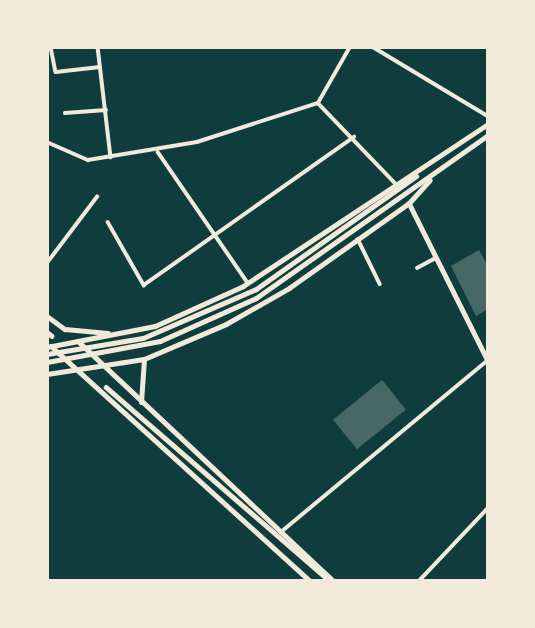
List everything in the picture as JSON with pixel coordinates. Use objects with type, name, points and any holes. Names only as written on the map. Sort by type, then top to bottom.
[{"type":"main road","points":[[47,354],[170,329],[256,289],[488,124]]},
{"type":"main road","points":[[47,362],[160,341],[256,298],[488,135]]},
{"type":"main road","points":[[49,346],[126,334],[247,283],[396,184],[421,172]]},
{"type":"main road","points":[[47,374],[144,359],[226,324],[409,203],[430,178]]},
{"type":"main road","points":[[409,203],[488,360]]},
{"type":"main road","points":[[47,316],[65,329],[126,334]]},
{"type":"main road","points":[[78,341],[332,581]]},
{"type":"main road","points":[[49,346],[310,581]]},
{"type":"main road","points":[[141,402],[144,359]]},
{"type":"main road","points":[[106,387],[332,581]]},
{"type":"street","points":[[51,47],[56,72],[100,66]]},
{"type":"street","points":[[98,47],[111,157]]},
{"type":"street","points":[[47,142],[72,157],[111,157],[158,152],[318,103],[350,47]]},
{"type":"street","points":[[373,47],[488,116]]},
{"type":"street","points":[[318,103],[354,137],[396,184]]},
{"type":"street","points":[[65,113],[106,110]]},
{"type":"street","points":[[108,222],[144,285],[354,137]]},
{"type":"street","points":[[158,152],[247,283]]},
{"type":"street","points":[[47,263],[97,197]]},
{"type":"street","points":[[358,239],[380,284]]},
{"type":"street","points":[[417,268],[436,258]]},
{"type":"street","points":[[281,533],[488,360]]},
{"type":"street","points":[[419,581],[488,508]]},
{"type":"building","points":[[479,250],[488,266],[488,309],[476,316],[451,266]]},
{"type":"building","points":[[382,380],[406,410],[357,449],[333,420]]}]
